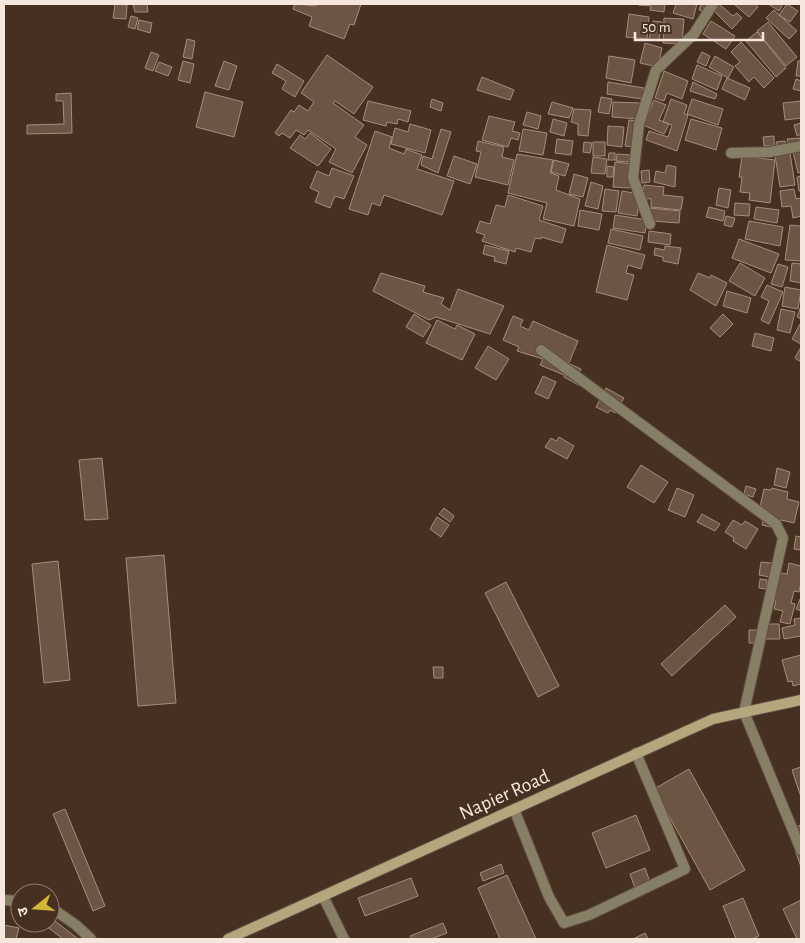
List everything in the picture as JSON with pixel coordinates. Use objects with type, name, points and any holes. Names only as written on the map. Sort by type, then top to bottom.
[{"type":"street","points":[[650,224],[633,178],[639,124],[656,70],[694,34],[713,4]]},
{"type":"street","points":[[730,153],[770,152],[801,146]]},
{"type":"street","points":[[541,350],[776,524],[783,538],[744,712],[801,850]]},
{"type":"street","name":"Napier Road","points":[[228,939],[713,719],[801,700]]},
{"type":"street","points":[[514,809],[549,897],[564,923],[589,915],[685,869],[636,754]]},
{"type":"street","points":[[323,896],[344,939]]},
{"type":"street","points":[[60,914],[76,925],[90,939]]},
{"type":"building","points":[[115,4],[127,5],[126,19],[113,18]]},
{"type":"building","points":[[133,4],[147,4],[148,12],[135,12]]},
{"type":"building","points":[[295,4],[316,6],[317,4],[361,4],[354,25],[350,24],[344,39],[309,26],[312,17],[293,9]]},
{"type":"building","points":[[665,4],[664,12],[650,10],[651,6],[639,5]]},
{"type":"building","points":[[676,4],[697,4],[693,19],[673,13]]},
{"type":"building","points":[[701,4],[708,4],[706,12],[699,10]]},
{"type":"building","points":[[719,4],[733,16],[737,13],[742,18],[732,29],[713,10]]},
{"type":"building","points":[[734,4],[755,4],[758,7],[749,17]]},
{"type":"building","points":[[768,4],[783,4],[779,11]]},
{"type":"building","points":[[787,4],[798,11],[790,22],[779,15]]},
{"type":"building","points":[[774,10],[797,31],[789,39],[766,18]]},
{"type":"building","points":[[629,14],[649,17],[647,39],[626,37]]},
{"type":"building","points":[[131,16],[138,18],[135,29],[128,27]]},
{"type":"building","points":[[664,18],[684,19],[682,44],[663,43]]},
{"type":"building","points":[[139,20],[152,23],[150,33],[137,29]]},
{"type":"building","points":[[653,21],[662,22],[659,41],[649,39]]},
{"type":"building","points":[[711,21],[735,36],[726,49],[703,34]]},
{"type":"building","points":[[768,22],[797,57],[786,66],[757,31]]},
{"type":"building","points":[[757,32],[786,68],[776,77],[746,41]]},
{"type":"building","points":[[187,39],[195,41],[192,59],[183,57]]},
{"type":"building","points":[[741,42],[774,78],[764,88],[754,77],[749,82],[735,66],[740,62],[731,52]]},
{"type":"building","points":[[645,43],[662,48],[658,67],[640,63]]},
{"type":"building","points":[[151,52],[159,55],[153,71],[145,68]]},
{"type":"building","points":[[702,52],[710,56],[706,66],[697,62]]},
{"type":"building","points":[[327,55],[373,87],[354,114],[335,101],[333,103],[364,125],[355,137],[367,145],[352,173],[329,162],[336,149],[308,130],[304,135],[296,130],[290,138],[282,133],[279,136],[275,133],[291,110],[294,112],[299,105],[308,111],[314,102],[301,93]]},
{"type":"building","points":[[609,56],[635,60],[631,83],[606,78]]},
{"type":"building","points":[[715,56],[734,67],[728,78],[709,67]]},
{"type":"building","points":[[183,61],[194,64],[190,83],[178,80]]},
{"type":"building","points":[[224,61],[237,66],[229,90],[215,86]]},
{"type":"building","points":[[798,61],[801,61],[801,76],[796,76]]},
{"type":"building","points":[[159,62],[172,67],[168,76],[155,71]]},
{"type":"building","points":[[277,64],[304,81],[295,97],[282,89],[286,81],[272,73]]},
{"type":"building","points":[[697,65],[722,76],[717,90],[692,79]]},
{"type":"building","points":[[664,71],[688,81],[682,99],[667,93],[664,101],[655,98]]},
{"type":"building","points":[[482,77],[514,90],[510,100],[477,90]]},
{"type":"building","points":[[727,78],[750,88],[745,100],[722,89]]},
{"type":"building","points":[[796,79],[801,81],[801,91],[793,89]]},
{"type":"building","points":[[608,82],[644,88],[643,99],[607,94]]},
{"type":"building","points":[[693,82],[717,94],[715,99],[690,91]]},
{"type":"building","points":[[205,92],[243,102],[234,137],[196,127]]},
{"type":"building","points":[[71,93],[72,133],[27,134],[27,125],[64,124],[63,101],[56,101],[56,94]]},
{"type":"building","points":[[601,97],[612,99],[609,114],[598,112]]},
{"type":"building","points":[[432,99],[443,103],[441,111],[430,107]]},
{"type":"building","points":[[671,99],[687,105],[684,114],[688,115],[677,151],[646,140],[649,131],[668,137],[672,125],[663,122]]},
{"type":"building","points":[[692,99],[723,109],[718,125],[687,114]]},
{"type":"building","points":[[654,100],[666,105],[659,120],[669,124],[664,134],[643,125]]},
{"type":"building","points":[[368,101],[411,111],[408,122],[398,119],[397,124],[387,122],[386,126],[363,120]]},
{"type":"building","points":[[801,101],[801,118],[785,120],[783,103]]},
{"type":"building","points":[[552,102],[573,108],[569,118],[548,114]]},
{"type":"building","points":[[613,102],[640,103],[639,119],[612,117]]},
{"type":"building","points":[[574,109],[591,110],[588,136],[578,135],[578,124],[571,122]]},
{"type":"building","points":[[527,112],[541,116],[538,129],[523,125]]},
{"type":"building","points":[[489,116],[515,122],[512,131],[520,133],[518,140],[511,138],[508,147],[482,140]]},
{"type":"building","points":[[553,119],[567,123],[564,136],[550,132]]},
{"type":"building","points":[[691,119],[722,128],[716,150],[685,140]]},
{"type":"building","points":[[629,120],[638,121],[633,147],[625,146]]},
{"type":"building","points":[[801,123],[801,134],[797,136],[794,125]]},
{"type":"building","points":[[410,124],[431,130],[425,153],[391,144],[395,128],[408,132]]},
{"type":"building","points":[[608,126],[624,127],[622,147],[607,145]]},
{"type":"building","points":[[441,129],[451,132],[438,173],[421,165],[423,156],[432,159]]},
{"type":"building","points":[[523,129],[547,133],[543,155],[519,151]]},
{"type":"building","points":[[375,131],[392,137],[389,148],[404,154],[406,149],[422,155],[417,169],[454,181],[442,215],[384,195],[380,206],[372,203],[368,215],[349,209]]},
{"type":"building","points":[[310,133],[331,149],[318,166],[290,148],[300,135],[305,139]]},
{"type":"building","points":[[774,136],[774,146],[764,146],[763,137]]},
{"type":"building","points":[[800,138],[800,144],[789,146],[787,139]]},
{"type":"building","points":[[557,139],[573,141],[571,155],[555,153]]},
{"type":"building","points":[[478,141],[504,147],[502,157],[514,160],[508,185],[475,177],[481,152],[476,151]]},
{"type":"building","points":[[785,141],[786,148],[777,149],[776,142]]},
{"type":"building","points":[[584,142],[592,143],[590,153],[583,152]]},
{"type":"building","points":[[593,142],[605,142],[605,156],[593,156]]},
{"type":"building","points":[[801,150],[801,172],[798,173],[793,152]]},
{"type":"building","points":[[609,153],[615,153],[615,160],[608,160]]},
{"type":"building","points":[[790,153],[795,185],[780,187],[775,155]]},
{"type":"building","points":[[517,154],[553,160],[550,173],[559,176],[556,190],[580,199],[574,226],[543,219],[547,203],[508,193]]},
{"type":"building","points":[[617,154],[630,155],[629,162],[616,161]]},
{"type":"building","points":[[454,156],[477,164],[470,184],[447,176]]},
{"type":"building","points":[[742,156],[775,160],[770,203],[749,200],[750,193],[740,192],[742,177],[739,177]]},
{"type":"building","points":[[593,157],[607,159],[605,174],[591,173]]},
{"type":"building","points":[[554,160],[569,164],[565,176],[551,172]]},
{"type":"building","points":[[615,162],[632,164],[630,188],[613,187]]},
{"type":"building","points":[[667,165],[676,167],[675,187],[654,182],[656,171],[665,173]]},
{"type":"building","points":[[607,166],[614,167],[613,177],[607,177]]},
{"type":"building","points":[[332,168],[354,176],[344,199],[335,196],[330,208],[315,202],[319,192],[310,188],[317,171],[329,176]]},
{"type":"building","points":[[649,170],[650,182],[642,183],[641,171]]},
{"type":"building","points":[[574,174],[588,178],[583,197],[569,194]]},
{"type":"building","points":[[801,176],[801,191],[799,191],[797,177]]},
{"type":"building","points":[[591,182],[603,186],[598,209],[585,206]]},
{"type":"building","points":[[644,185],[664,187],[663,195],[683,197],[681,210],[651,207],[651,199],[642,198]]},
{"type":"building","points":[[719,188],[731,190],[728,208],[716,205]]},
{"type":"building","points":[[605,189],[619,191],[616,212],[602,211]]},
{"type":"building","points":[[794,189],[796,199],[801,198],[801,216],[793,218],[791,206],[782,207],[780,191]]},
{"type":"building","points":[[622,191],[640,194],[637,216],[618,213]]},
{"type":"building","points":[[508,195],[543,206],[539,220],[566,229],[562,243],[541,237],[541,239],[535,238],[531,252],[516,248],[515,252],[482,241],[485,235],[476,232],[480,221],[490,224],[496,205],[505,207]]},
{"type":"building","points":[[735,203],[750,204],[749,216],[734,215]]},
{"type":"building","points":[[709,207],[725,211],[723,221],[706,217]]},
{"type":"building","points":[[756,207],[779,210],[777,223],[754,219]]},
{"type":"building","points":[[649,208],[680,211],[679,223],[652,221]]},
{"type":"building","points":[[580,210],[602,214],[599,230],[578,226]]},
{"type":"building","points":[[615,215],[647,220],[645,233],[613,228]]},
{"type":"building","points":[[726,216],[735,218],[732,227],[724,225]]},
{"type":"building","points":[[749,221],[783,227],[780,246],[745,239]]},
{"type":"building","points":[[790,225],[801,226],[801,261],[785,260]]},
{"type":"building","points":[[611,229],[643,236],[640,250],[608,243]]},
{"type":"building","points":[[649,231],[671,234],[670,245],[648,242]]},
{"type":"building","points":[[739,239],[779,254],[771,273],[732,258]]},
{"type":"building","points":[[485,245],[509,251],[506,264],[494,261],[495,257],[483,254]]},
{"type":"building","points":[[607,245],[645,255],[641,269],[628,265],[626,273],[634,275],[627,300],[596,292]]},
{"type":"building","points":[[665,246],[681,248],[678,264],[663,261],[663,257],[654,255],[655,248],[664,250]]},
{"type":"building","points":[[740,263],[765,278],[755,296],[729,281]]},
{"type":"building","points":[[792,263],[801,264],[801,283],[790,281]]},
{"type":"building","points":[[778,264],[788,267],[782,287],[771,284]]},
{"type":"building","points":[[381,273],[425,286],[423,292],[444,298],[441,304],[450,310],[458,289],[504,306],[490,334],[436,317],[429,320],[373,291]]},
{"type":"building","points":[[698,273],[710,278],[711,275],[727,283],[716,306],[690,290]]},
{"type":"building","points":[[767,285],[783,292],[769,324],[761,320],[769,301],[761,297]]},
{"type":"building","points":[[785,287],[801,290],[798,309],[782,306]]},
{"type":"building","points":[[727,291],[751,298],[747,313],[723,306]]},
{"type":"building","points":[[801,306],[801,319],[797,317]]},
{"type":"building","points":[[781,309],[795,312],[790,333],[777,330]]},
{"type":"building","points":[[414,314],[431,325],[423,337],[406,327]]},
{"type":"building","points":[[723,314],[733,324],[720,337],[710,328]]},
{"type":"building","points":[[513,316],[523,320],[520,326],[529,330],[533,321],[578,341],[564,375],[540,365],[543,359],[517,351],[519,347],[503,340]]},
{"type":"building","points":[[437,320],[455,329],[457,325],[475,334],[462,360],[426,343]]},
{"type":"building","points":[[801,325],[801,344],[792,339]]},
{"type":"building","points":[[755,333],[774,338],[771,351],[752,346]]},
{"type":"building","points":[[488,346],[509,359],[496,380],[475,368]]},
{"type":"building","points":[[801,347],[801,362],[795,358]]},
{"type":"building","points":[[570,364],[581,369],[579,373],[588,379],[584,388],[564,377]]},
{"type":"building","points":[[543,376],[556,382],[548,399],[535,393]]},
{"type":"building","points":[[606,388],[624,398],[615,413],[610,410],[608,413],[596,407]]},
{"type":"building","points":[[559,437],[574,446],[567,459],[545,447],[551,438],[556,441]]},
{"type":"building","points":[[102,458],[108,519],[85,520],[79,460]]},
{"type":"building","points":[[641,465],[668,482],[654,503],[627,487]]},
{"type":"building","points":[[777,468],[790,472],[786,488],[774,485]]},
{"type":"building","points":[[746,486],[756,489],[753,497],[744,494]]},
{"type":"building","points":[[677,488],[694,495],[685,517],[668,510]]},
{"type":"building","points":[[772,488],[788,492],[787,499],[799,502],[794,523],[781,520],[779,529],[762,525],[765,513],[759,512],[764,489],[771,490]]},
{"type":"building","points":[[444,508],[454,516],[450,522],[439,514]]},
{"type":"building","points":[[702,514],[720,524],[715,531],[697,522]]},
{"type":"building","points":[[437,517],[449,525],[441,537],[430,529]]},
{"type":"building","points":[[733,520],[742,525],[745,521],[758,529],[746,549],[733,541],[734,538],[725,532]]},
{"type":"building","points":[[796,536],[801,537],[801,550],[794,549]]},
{"type":"building","points":[[164,555],[176,703],[138,706],[126,558]]},
{"type":"building","points":[[58,561],[70,680],[44,683],[32,564]]},
{"type":"building","points":[[761,562],[772,563],[770,577],[759,575]]},
{"type":"building","points":[[789,563],[801,566],[801,583],[799,592],[794,591],[791,603],[795,604],[790,624],[780,622],[783,611],[774,609],[776,601],[768,600],[774,572],[787,574]]},
{"type":"building","points":[[760,579],[767,580],[766,589],[759,588]]},
{"type":"building","points":[[506,582],[559,686],[538,697],[485,593]]},
{"type":"building","points":[[801,597],[801,611],[796,609]]},
{"type":"building","points":[[725,605],[736,617],[672,676],[661,664]]},
{"type":"building","points":[[801,618],[801,636],[784,639],[782,628],[795,625],[794,619]]},
{"type":"building","points":[[766,624],[779,624],[780,639],[766,639]]},
{"type":"building","points":[[749,630],[758,630],[758,643],[749,643]]},
{"type":"building","points":[[801,655],[801,684],[793,686],[792,681],[788,682],[782,660]]},
{"type":"building","points":[[433,667],[443,667],[443,678],[434,678]]},
{"type":"building","points":[[801,767],[801,797],[792,770]]},
{"type":"building","points":[[689,769],[745,870],[710,890],[654,789]]},
{"type":"building","points":[[65,809],[105,906],[93,911],[53,814]]},
{"type":"building","points":[[636,815],[650,850],[606,868],[592,833]]},
{"type":"building","points":[[801,825],[801,867],[788,830]]},
{"type":"building","points":[[501,864],[504,873],[483,881],[480,873]]},
{"type":"building","points":[[645,868],[651,885],[636,891],[630,874]]},
{"type":"building","points":[[507,875],[536,939],[500,939],[478,888]]},
{"type":"building","points":[[411,878],[418,896],[365,916],[358,898]]},
{"type":"building","points":[[743,898],[759,936],[752,939],[736,939],[723,906]]},
{"type":"building","points":[[801,900],[801,939],[797,939],[783,909]]},
{"type":"building","points":[[443,923],[447,933],[431,939],[412,939],[410,936]]},
{"type":"building","points":[[4,925],[10,926],[10,933],[18,933],[16,939],[4,939]]},
{"type":"building","points":[[60,925],[78,939],[63,939],[55,933],[60,933]]},
{"type":"building","points":[[645,933],[648,939],[633,939]]}]
